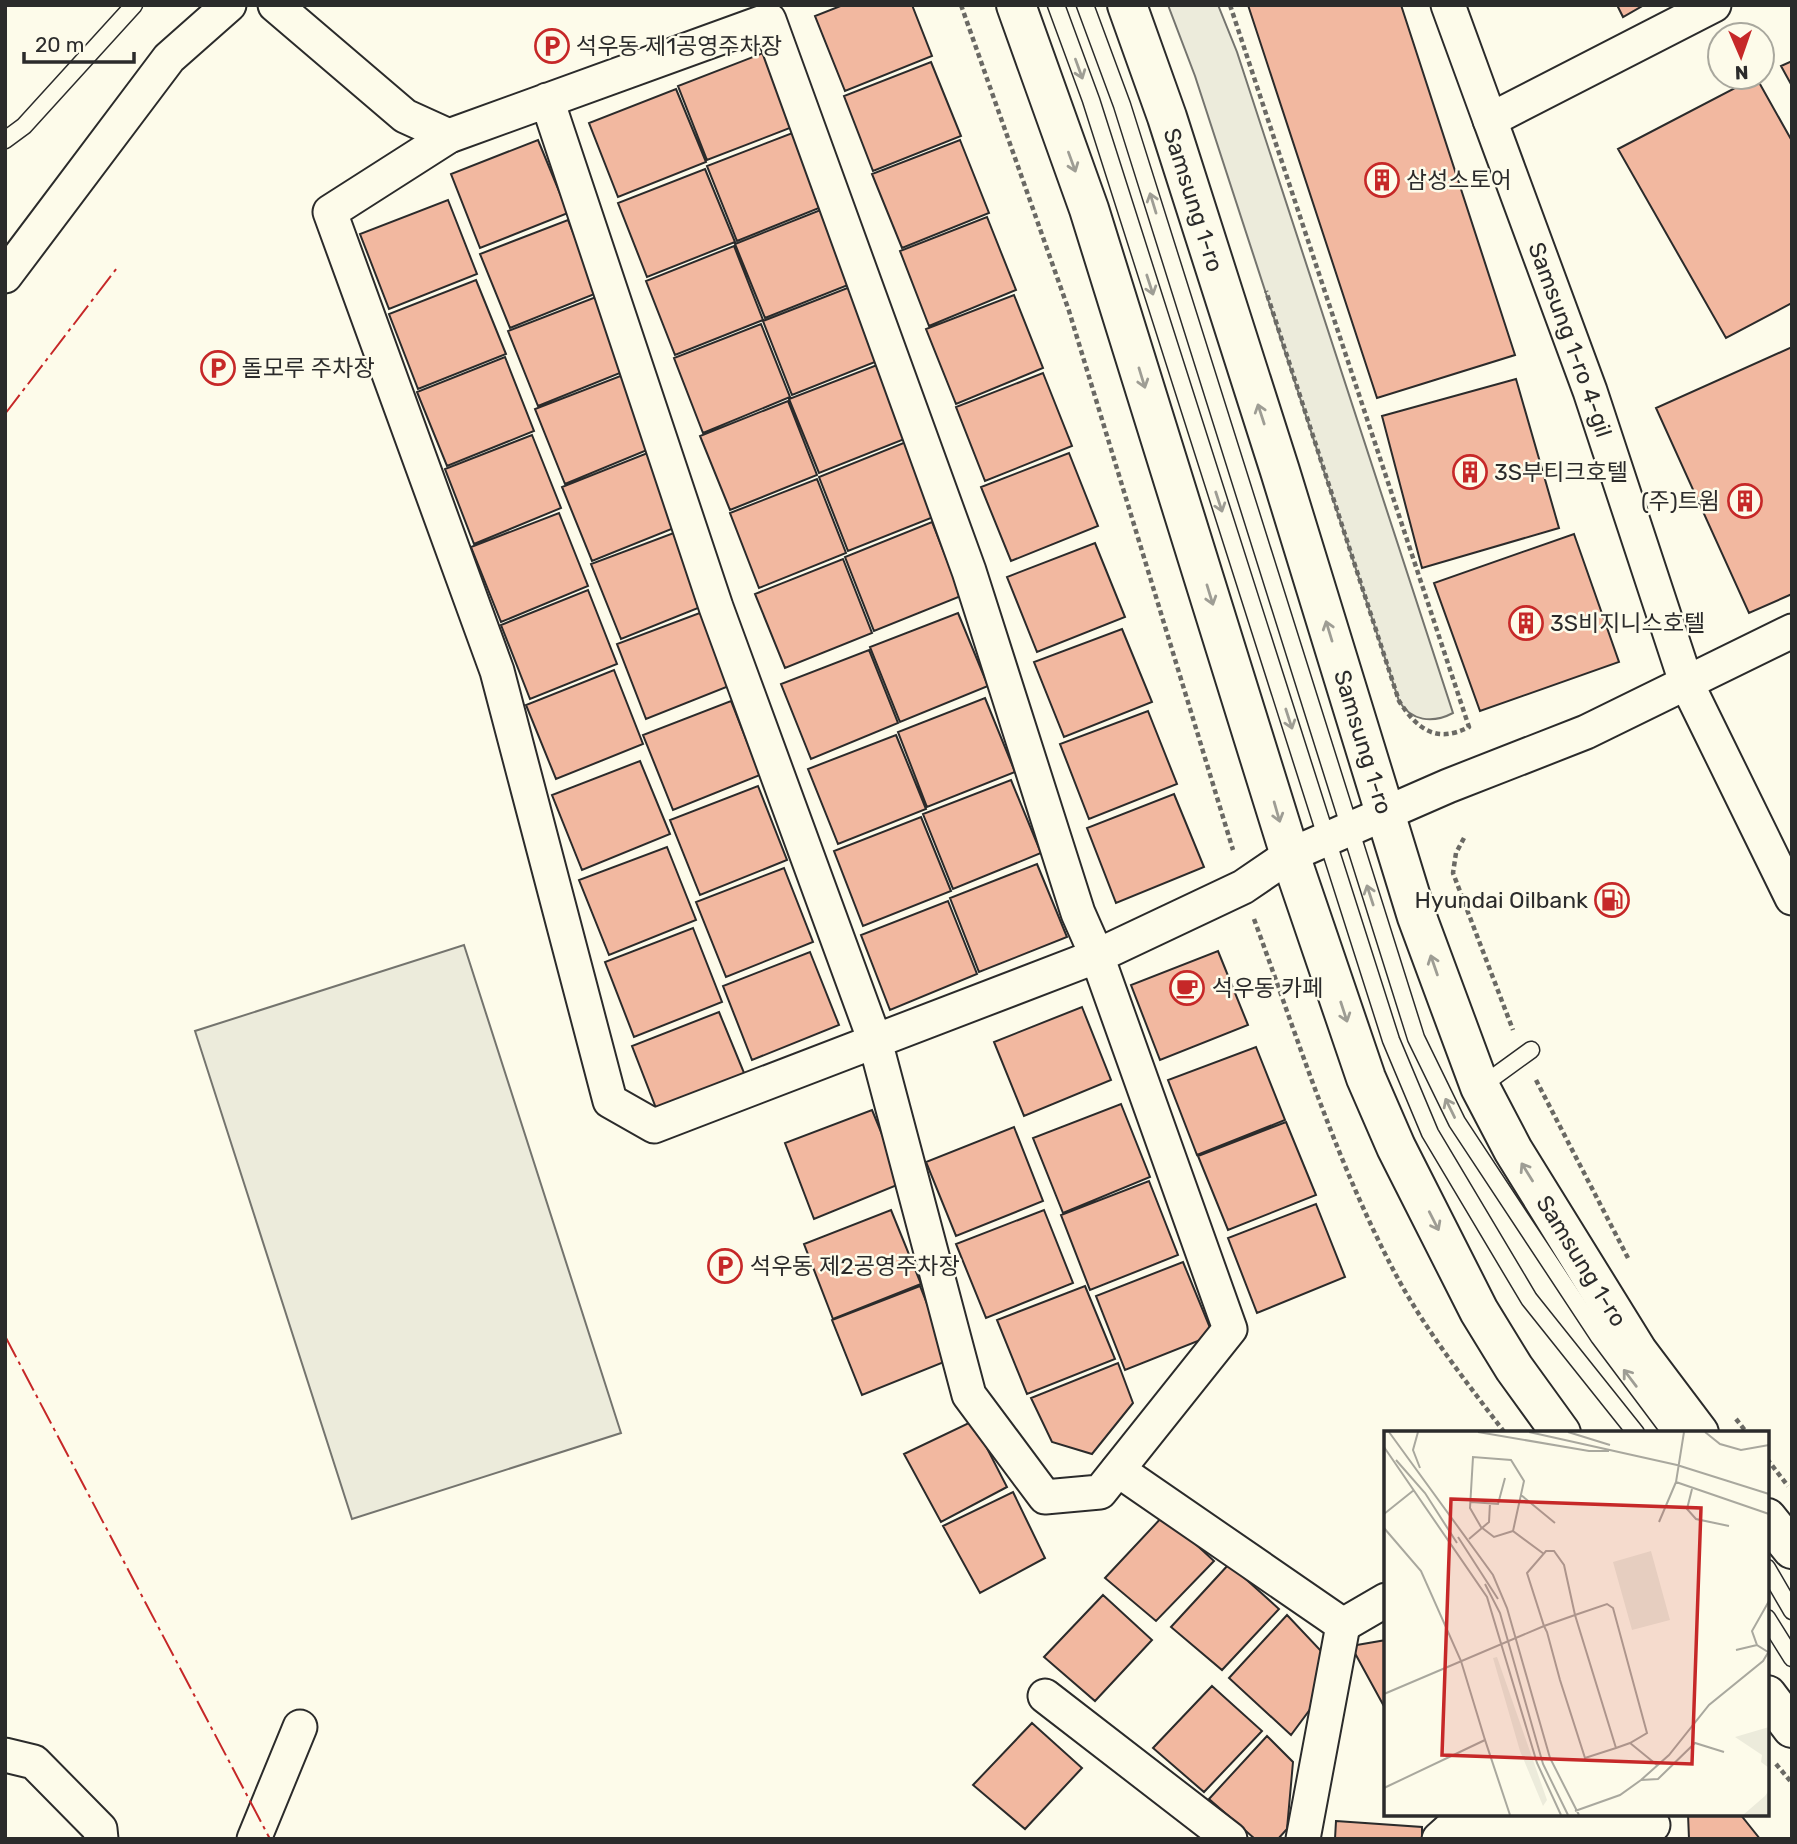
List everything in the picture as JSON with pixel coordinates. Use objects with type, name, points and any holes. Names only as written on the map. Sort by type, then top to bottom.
[{"type":"street","points":[[5,276],[169,58],[229,5]]},
{"type":"street","points":[[275,5],[405,116],[449,136]]},
{"type":"street","points":[[1016,5],[1093,221],[1290,855],[1366,1078],[1396,1147],[1479,1311],[1514,1368],[1560,1431]]},
{"type":"street","name":"Samsung 1-ro","points":[[1127,5],[1175,143],[1442,990],[1480,1087],[1513,1150],[1638,1353],[1697,1431]]},
{"type":"street","name":"Samsung 1-ro 4-gil","points":[[1448,5],[1590,391],[1686,682],[1792,898]]},
{"type":"street","points":[[1490,120],[1714,5]]},
{"type":"street","points":[[547,100],[716,607],[875,1041],[969,1395],[1045,1497],[1100,1492],[1230,1329],[1097,956],[1079,913],[969,571],[769,20],[547,100],[449,136],[330,212],[497,671],[610,1101],[654,1126],[875,1041],[1097,956],[1242,887],[1290,855],[1385,812],[1586,732],[1792,631]]},
{"type":"street","points":[[1118,1470],[1343,1625]]},
{"type":"street","points":[[1769,1520],[1792,1549]]},
{"type":"street","points":[[1303,1839],[1343,1625],[1384,1601]]},
{"type":"street","points":[[1045,1696],[1230,1839]]},
{"type":"street","points":[[1769,1698],[1792,1728]]},
{"type":"street","points":[[254,1839],[300,1727]]},
{"type":"street","points":[[5,1755],[34,1762],[100,1829],[101,1839]]},
{"type":"street","points":[[1439,1839],[1459,1821],[1518,1818],[1653,1826]]},
{"type":"lane","points":[[5,140],[24,126],[134,5]]},
{"type":"lane","points":[[1056,5],[1091,100],[1338,834],[1416,1038],[1457,1122],[1599,1337],[1670,1431]]},
{"type":"lane","points":[[1085,5],[1122,105],[1338,834],[1391,1040],[1430,1133],[1530,1298],[1634,1431]]},
{"type":"lane","points":[[1480,1087],[1527,1053]]},
{"type":"lane","points":[[1769,1571],[1792,1611]]},
{"type":"lane","points":[[1769,1621],[1792,1658]]},
{"type":"path","points":[[961,5],[1069,311],[1242,887],[1313,1089],[1397,1276],[1456,1368],[1504,1431]]},
{"type":"path","points":[[1230,5],[1469,727],[1459,732],[1432,735],[1418,726],[1399,701],[1265,287]]},
{"type":"path","points":[[1464,838],[1456,853],[1453,873],[1527,1053],[1635,1271]]},
{"type":"path","points":[[1731,1412],[1745,1431]]},
{"type":"path","points":[[1769,1461],[1792,1490]]},
{"type":"path","points":[[1775,1762],[1792,1783]]},
{"type":"shaded area","points":[[1168,5],[1218,5],[1237,52],[1453,713],[1437,719],[1423,719],[1410,713],[1399,701],[1195,76]]},
{"type":"shaded area","points":[[464,945],[621,1433],[352,1519],[195,1031]]},
{"type":"building","points":[[843,5],[912,5],[932,56],[845,91],[815,16]]},
{"type":"building","name":"삼성스토어","points":[[1248,5],[1401,5],[1515,355],[1377,398]]},
{"type":"building","points":[[1617,5],[1644,5],[1623,17]]},
{"type":"building","points":[[766,52],[795,126],[707,160],[678,86]]},
{"type":"building","points":[[1792,61],[1792,86],[1781,66]]},
{"type":"building","points":[[931,62],[961,136],[873,171],[844,96]]},
{"type":"building","points":[[676,89],[706,162],[618,197],[589,123]]},
{"type":"building","points":[[1729,91],[1764,91],[1792,141],[1792,303],[1726,338],[1618,149]]},
{"type":"building","points":[[795,132],[824,206],[737,241],[707,166]]},
{"type":"building","points":[[538,140],[568,213],[480,248],[451,174]]},
{"type":"building","points":[[960,140],[989,213],[902,248],[872,174]]},
{"type":"building","points":[[705,169],[735,242],[647,277],[618,203]]},
{"type":"building","points":[[448,200],[477,274],[389,309],[360,234]]},
{"type":"building","points":[[823,209],[853,283],[765,318],[735,244]]},
{"type":"building","points":[[987,217],[1016,290],[929,326],[900,251]]},
{"type":"building","points":[[568,220],[597,293],[510,328],[480,254]]},
{"type":"building","points":[[734,246],[763,320],[675,355],[646,281]]},
{"type":"building","points":[[476,280],[506,354],[418,389],[389,314]]},
{"type":"building","points":[[850,287],[880,360],[792,395],[763,321]]},
{"type":"building","points":[[1014,295],[1043,368],[956,404],[926,329]]},
{"type":"building","points":[[596,297],[625,371],[538,406],[508,331]]},
{"type":"building","points":[[761,324],[790,397],[703,433],[674,358]]},
{"type":"building","name":"(주)트윔","points":[[1792,347],[1792,594],[1749,613],[1656,408]]},
{"type":"building","points":[[505,357],[534,431],[447,466],[417,392]]},
{"type":"building","points":[[877,365],[907,438],[819,473],[789,399]]},
{"type":"building","points":[[1043,373],[1072,446],[985,481],[956,407]]},
{"type":"building","points":[[623,375],[652,448],[565,484],[535,409]]},
{"type":"building","name":"3S부티크호텔","points":[[1516,379],[1559,528],[1422,568],[1382,416]]},
{"type":"building","points":[[788,401],[817,475],[730,510],[700,436]]},
{"type":"building","points":[[532,435],[561,508],[474,544],[445,469]]},
{"type":"building","points":[[906,442],[936,516],[848,551],[819,477]]},
{"type":"building","points":[[650,452],[679,526],[592,561],[562,487]]},
{"type":"building","points":[[1069,453],[1098,526],[1011,561],[981,487]]},
{"type":"building","points":[[817,479],[846,553],[759,588],[730,513]]},
{"type":"building","points":[[559,513],[588,586],[501,622],[471,547]]},
{"type":"building","points":[[932,522],[961,596],[874,631],[845,557]]},
{"type":"building","points":[[679,531],[708,604],[621,639],[591,564]]},
{"type":"building","name":"3S비지니스호텔","points":[[1574,534],[1619,662],[1480,711],[1434,583]]},
{"type":"building","points":[[1095,543],[1125,617],[1037,652],[1007,577]]},
{"type":"building","points":[[843,559],[872,633],[785,668],[755,594]]},
{"type":"building","points":[[588,590],[617,664],[530,699],[501,625]]},
{"type":"building","points":[[705,611],[734,684],[646,719],[617,644]]},
{"type":"building","points":[[958,613],[988,686],[900,722],[870,647]]},
{"type":"building","points":[[1122,629],[1152,702],[1064,737],[1034,662]]},
{"type":"building","points":[[869,650],[898,723],[811,759],[781,684]]},
{"type":"building","points":[[614,670],[643,744],[556,779],[526,705]]},
{"type":"building","points":[[985,698],[1015,772],[927,807],[898,732]]},
{"type":"building","points":[[731,701],[760,775],[673,810],[643,735]]},
{"type":"building","points":[[1148,711],[1177,784],[1089,819],[1060,744]]},
{"type":"building","points":[[896,735],[926,809],[838,844],[808,769]]},
{"type":"building","points":[[640,761],[670,834],[582,870],[552,795]]},
{"type":"building","points":[[1011,780],[1041,853],[953,889],[923,814]]},
{"type":"building","points":[[758,786],[787,860],[700,895],[670,820]]},
{"type":"building","points":[[1174,794],[1204,867],[1116,903],[1087,828]]},
{"type":"building","points":[[921,817],[951,891],[863,926],[834,851]]},
{"type":"building","points":[[667,847],[696,920],[609,955],[579,880]]},
{"type":"building","points":[[1037,864],[1067,937],[979,972],[950,898]]},
{"type":"building","points":[[784,868],[813,942],[726,977],[696,902]]},
{"type":"building","points":[[948,901],[977,974],[890,1010],[861,935]]},
{"type":"building","points":[[693,928],[722,1002],[634,1037],[605,962]]},
{"type":"building","points":[[1218,951],[1248,1025],[1160,1060],[1131,985]]},
{"type":"building","points":[[810,952],[839,1025],[752,1060],[723,986]]},
{"type":"building","points":[[1082,1007],[1111,1080],[1024,1116],[994,1042]]},
{"type":"building","points":[[719,1012],[749,1085],[661,1121],[632,1046]]},
{"type":"building","points":[[1256,1047],[1285,1120],[1197,1155],[1168,1080]]},
{"type":"building","points":[[1121,1104],[1150,1177],[1063,1213],[1033,1138]]},
{"type":"building","points":[[872,1110],[902,1183],[814,1219],[785,1143]]},
{"type":"building","points":[[1286,1122],[1316,1195],[1228,1230],[1198,1156]]},
{"type":"building","points":[[1014,1127],[1043,1201],[956,1236],[926,1162]]},
{"type":"building","points":[[1149,1181],[1178,1255],[1090,1290],[1061,1215]]},
{"type":"building","points":[[1316,1204],[1345,1277],[1257,1313],[1228,1238]]},
{"type":"building","points":[[891,1210],[921,1284],[833,1319],[804,1244]]},
{"type":"building","points":[[1044,1210],[1073,1283],[986,1318],[956,1244]]},
{"type":"building","points":[[1183,1262],[1213,1335],[1125,1370],[1096,1296]]},
{"type":"building","points":[[920,1286],[949,1360],[862,1395],[832,1320]]},
{"type":"building","points":[[1085,1286],[1115,1359],[1027,1394],[997,1320]]},
{"type":"building","points":[[1118,1363],[1133,1403],[1092,1454],[1052,1442],[1031,1398]]},
{"type":"building","points":[[973,1421],[1007,1487],[941,1522],[904,1454]]},
{"type":"building","points":[[1013,1492],[1045,1558],[980,1593],[943,1526]]},
{"type":"building","points":[[1164,1515],[1214,1561],[1156,1621],[1105,1578]]},
{"type":"building","points":[[1229,1564],[1279,1609],[1222,1670],[1171,1627]]},
{"type":"building","points":[[1103,1595],[1152,1640],[1095,1701],[1044,1657]]},
{"type":"building","points":[[1287,1615],[1322,1652],[1311,1708],[1291,1735],[1229,1678]]},
{"type":"building","points":[[1384,1640],[1384,1706],[1351,1646]]},
{"type":"building","points":[[1212,1686],[1262,1731],[1204,1792],[1153,1748]]},
{"type":"building","points":[[1032,1723],[1082,1768],[1025,1829],[973,1785]]},
{"type":"building","points":[[1267,1736],[1293,1762],[1287,1829],[1278,1839],[1255,1839],[1209,1799]]},
{"type":"building","points":[[1688,1816],[1742,1816],[1760,1839],[1689,1839]]},
{"type":"building","points":[[1336,1821],[1422,1827],[1422,1839],[1335,1839]]},
{"type":"power","points":[[5,414],[117,268]]},
{"type":"power","points":[[5,1336],[270,1839]]},
{"type":"place","name":"석우동 제1공영주차장","points":[[552,46]]},
{"type":"place","name":"삼성스토어","points":[[1382,180]]},
{"type":"place","name":"돌모루 주차장","points":[[218,368]]},
{"type":"place","name":"3S부티크호텔","points":[[1470,472]]},
{"type":"place","name":"(주)트윔","points":[[1745,501]]},
{"type":"place","name":"3S비지니스호텔","points":[[1526,623]]},
{"type":"place","name":"Hyundai Oilbank","points":[[1612,900]]},
{"type":"place","name":"석우동 카페","points":[[1187,988]]},
{"type":"place","name":"석우동 제2공영주차장","points":[[725,1266]]}]
